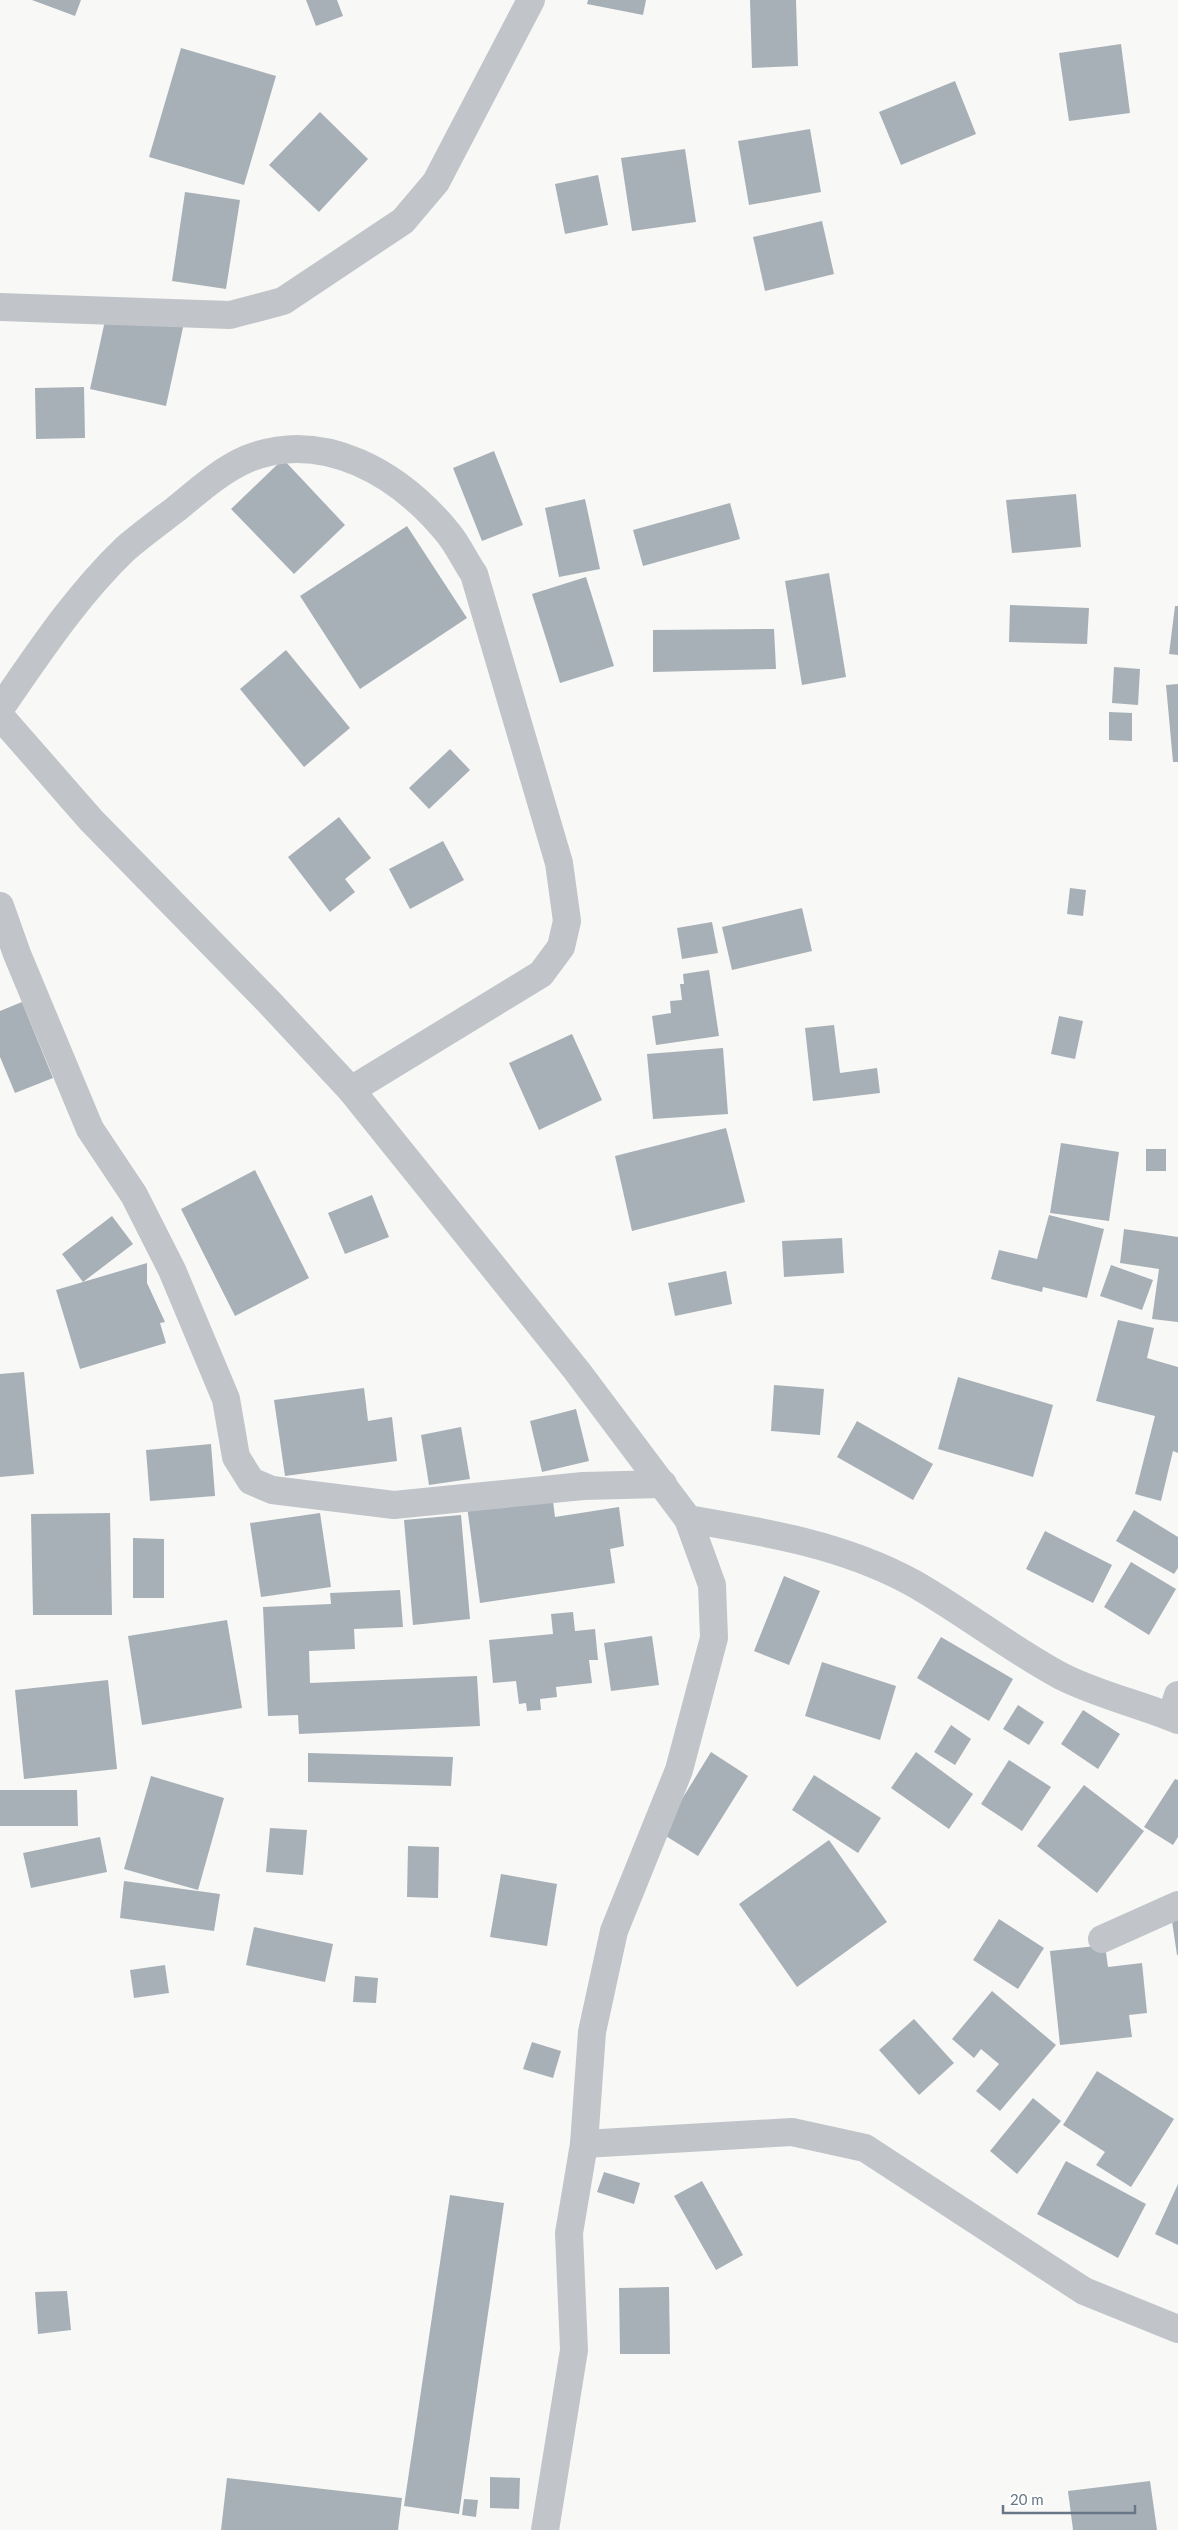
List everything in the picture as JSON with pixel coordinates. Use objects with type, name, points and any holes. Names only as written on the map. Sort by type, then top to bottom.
[{"type":"street","points":[[0,307],[230,315],[283,301],[403,221],[419,204],[436,182],[531,0]]},
{"type":"street","points":[[0,709],[57,626],[126,549],[208,484],[246,460],[278,450],[298,448],[324,450],[358,461],[386,477],[430,514],[449,534],[474,574],[559,863],[567,920],[561,947],[541,974],[351,1090]]},
{"type":"street","points":[[0,716],[92,820],[269,1002],[351,1090],[571,1364],[663,1484],[688,1519],[712,1585],[714,1638],[680,1770],[614,1931],[592,2032],[584,2144],[569,2233],[574,2350],[544,2530]]},
{"type":"street","points":[[0,906],[17,954],[90,1129],[134,1195],[172,1270],[226,1399],[236,1457],[251,1481],[272,1490],[394,1505],[583,1486],[663,1484]]},
{"type":"street","points":[[688,1519],[806,1541],[860,1560],[913,1583],[1017,1651],[1063,1677],[1176,1711]]},
{"type":"street","points":[[1102,1939],[1178,1905]]},
{"type":"street","points":[[584,2144],[792,2132],[865,2148],[1084,2291],[1178,2328]]},
{"type":"building","points":[[32,0],[81,0],[75,16]]},
{"type":"building","points":[[306,0],[337,0],[343,16],[316,26]]},
{"type":"building","points":[[588,0],[646,0],[643,15],[587,4]]},
{"type":"building","points":[[750,0],[796,0],[798,66],[752,68]]},
{"type":"building","points":[[1121,44],[1130,113],[1069,121],[1059,53]]},
{"type":"building","points":[[181,48],[276,76],[244,185],[149,157]]},
{"type":"building","points":[[955,81],[976,134],[901,165],[879,112]]},
{"type":"building","points":[[320,112],[368,159],[319,212],[269,165]]},
{"type":"building","points":[[810,129],[821,192],[749,205],[738,141]]},
{"type":"building","points":[[685,149],[696,222],[632,231],[621,158]]},
{"type":"building","points":[[598,175],[608,225],[565,234],[555,184]]},
{"type":"building","points":[[185,192],[240,200],[226,289],[172,281]]},
{"type":"building","points":[[822,221],[834,274],[765,291],[753,237]]},
{"type":"building","points":[[108,307],[184,323],[166,406],[90,389]]},
{"type":"building","points":[[84,387],[85,438],[36,439],[35,388]]},
{"type":"building","points":[[494,451],[523,525],[482,541],[453,468]]},
{"type":"building","points":[[283,459],[345,525],[294,574],[231,509]]},
{"type":"building","points":[[1076,494],[1081,547],[1012,553],[1006,500]]},
{"type":"building","points":[[585,499],[600,569],[559,577],[545,508]]},
{"type":"building","points":[[730,503],[740,539],[643,566],[633,530]]},
{"type":"building","points":[[407,526],[467,618],[360,689],[300,596]]},
{"type":"building","points":[[829,573],[846,677],[802,685],[785,581]]},
{"type":"building","points":[[586,577],[614,666],[560,683],[532,594]]},
{"type":"building","points":[[1010,605],[1089,608],[1087,644],[1009,642]]},
{"type":"building","points":[[1175,606],[1178,606],[1178,655],[1169,654]]},
{"type":"building","points":[[774,629],[776,669],[653,672],[653,630]]},
{"type":"building","points":[[286,650],[350,728],[304,767],[240,689]]},
{"type":"building","points":[[1114,667],[1140,669],[1138,705],[1112,703]]},
{"type":"building","points":[[1178,684],[1178,762],[1173,762],[1166,685]]},
{"type":"building","points":[[1109,712],[1132,713],[1132,741],[1109,740]]},
{"type":"building","points":[[450,749],[470,770],[429,809],[409,788]]},
{"type":"building","points":[[339,817],[371,858],[345,879],[355,892],[330,912],[288,857]]},
{"type":"building","points":[[443,841],[464,880],[410,909],[389,869]]},
{"type":"building","points":[[1070,888],[1086,890],[1083,916],[1067,914]]},
{"type":"building","points":[[802,908],[812,951],[732,970],[722,927]]},
{"type":"building","points":[[712,922],[718,953],[682,959],[677,928]]},
{"type":"building","points":[[709,970],[719,1036],[656,1045],[652,1016],[671,1013],[670,1001],[682,1000],[680,984],[684,984],[683,974]]},
{"type":"building","points":[[22,1002],[53,1078],[15,1093],[0,1057],[0,1011]]},
{"type":"building","points":[[1059,1016],[1083,1021],[1075,1059],[1051,1054]]},
{"type":"building","points":[[834,1025],[840,1073],[877,1068],[880,1093],[813,1101],[805,1028]]},
{"type":"building","points":[[572,1034],[602,1100],[539,1130],[509,1063]]},
{"type":"building","points":[[723,1048],[728,1114],[653,1119],[647,1054]]},
{"type":"building","points":[[726,1128],[745,1202],[632,1231],[615,1156]]},
{"type":"building","points":[[1061,1143],[1119,1152],[1109,1221],[1050,1213]]},
{"type":"building","points":[[1146,1149],[1166,1149],[1166,1171],[1146,1171]]},
{"type":"building","points":[[255,1170],[309,1278],[235,1316],[181,1209]]},
{"type":"building","points":[[372,1195],[389,1237],[345,1254],[328,1213]]},
{"type":"building","points":[[1049,1215],[1104,1229],[1087,1298],[1043,1287],[1042,1292],[991,1279],[999,1250],[1037,1259]]},
{"type":"building","points":[[112,1216],[133,1244],[83,1282],[62,1254]]},
{"type":"building","points":[[1124,1229],[1178,1237],[1178,1322],[1152,1319],[1159,1269],[1120,1263]]},
{"type":"building","points":[[842,1238],[844,1273],[784,1277],[782,1241]]},
{"type":"building","points":[[147,1263],[147,1283],[165,1322],[160,1323],[166,1343],[80,1369],[56,1290]]},
{"type":"building","points":[[1111,1265],[1153,1280],[1142,1310],[1100,1296]]},
{"type":"building","points":[[726,1271],[732,1304],[675,1316],[668,1283]]},
{"type":"building","points":[[1118,1320],[1154,1328],[1147,1358],[1178,1367],[1178,1453],[1173,1451],[1161,1501],[1135,1494],[1155,1416],[1096,1401]]},
{"type":"building","points":[[24,1372],[34,1474],[0,1477],[0,1374]]},
{"type":"building","points":[[958,1377],[1053,1405],[1033,1477],[938,1449]]},
{"type":"building","points":[[774,1385],[824,1389],[820,1435],[771,1431]]},
{"type":"building","points":[[364,1388],[368,1421],[392,1417],[397,1461],[285,1476],[274,1400]]},
{"type":"building","points":[[576,1409],[589,1461],[542,1472],[530,1421]]},
{"type":"building","points":[[857,1421],[933,1464],[913,1500],[837,1457]]},
{"type":"building","points":[[461,1427],[470,1479],[429,1485],[421,1435]]},
{"type":"building","points":[[211,1444],[215,1496],[150,1501],[146,1450]]},
{"type":"building","points":[[552,1493],[555,1517],[619,1507],[624,1546],[610,1549],[615,1583],[480,1603],[467,1506]]},
{"type":"building","points":[[1134,1510],[1178,1537],[1178,1568],[1174,1574],[1116,1541]]},
{"type":"building","points":[[110,1513],[112,1615],[33,1615],[31,1514]]},
{"type":"building","points":[[320,1513],[331,1587],[261,1597],[250,1523]]},
{"type":"building","points":[[461,1515],[470,1619],[413,1625],[404,1520]]},
{"type":"building","points":[[1045,1531],[1112,1565],[1093,1603],[1026,1569]]},
{"type":"building","points":[[133,1538],[164,1539],[164,1598],[133,1598]]},
{"type":"building","points":[[1131,1562],[1176,1589],[1149,1635],[1104,1607]]},
{"type":"building","points":[[784,1576],[820,1591],[789,1665],[754,1651]]},
{"type":"building","points":[[400,1590],[403,1627],[354,1629],[355,1649],[309,1651],[310,1683],[477,1676],[480,1726],[299,1734],[298,1715],[268,1716],[263,1607],[331,1604],[330,1593]]},
{"type":"building","points":[[573,1612],[575,1631],[595,1629],[598,1660],[589,1660],[592,1683],[556,1687],[557,1697],[540,1699],[541,1710],[527,1711],[526,1703],[519,1704],[516,1681],[493,1683],[489,1640],[553,1634],[551,1614]]},
{"type":"building","points":[[227,1620],[242,1708],[142,1725],[128,1636]]},
{"type":"building","points":[[652,1636],[659,1685],[611,1691],[604,1643]]},
{"type":"building","points":[[941,1637],[1013,1679],[989,1721],[917,1678]]},
{"type":"building","points":[[822,1662],[896,1686],[880,1740],[805,1716]]},
{"type":"building","points":[[108,1680],[117,1769],[24,1779],[15,1690]]},
{"type":"building","points":[[1018,1705],[1044,1722],[1029,1745],[1003,1729]]},
{"type":"building","points":[[1083,1710],[1120,1734],[1098,1769],[1061,1744]]},
{"type":"building","points":[[951,1725],[971,1739],[955,1765],[934,1752]]},
{"type":"building","points":[[711,1752],[748,1776],[698,1856],[661,1833]]},
{"type":"building","points":[[916,1752],[973,1794],[949,1829],[891,1788]]},
{"type":"building","points":[[308,1753],[453,1757],[451,1786],[308,1782]]},
{"type":"building","points":[[1009,1760],[1051,1787],[1022,1831],[981,1804]]},
{"type":"building","points":[[814,1775],[881,1818],[858,1853],[792,1810]]},
{"type":"building","points":[[151,1776],[224,1798],[198,1890],[124,1869]]},
{"type":"building","points":[[1175,1779],[1178,1780],[1178,1837],[1173,1845],[1144,1827]]},
{"type":"building","points":[[1084,1785],[1144,1831],[1097,1893],[1037,1846]]},
{"type":"building","points":[[0,1790],[77,1790],[78,1826],[0,1826]]},
{"type":"building","points":[[270,1828],[307,1830],[303,1875],[266,1872]]},
{"type":"building","points":[[100,1837],[107,1872],[31,1888],[23,1853]]},
{"type":"building","points":[[829,1840],[887,1922],[797,1987],[739,1904]]},
{"type":"building","points":[[408,1846],[439,1847],[438,1898],[407,1897]]},
{"type":"building","points":[[501,1874],[557,1884],[547,1946],[490,1937]]},
{"type":"building","points":[[124,1881],[220,1894],[214,1931],[120,1918]]},
{"type":"building","points":[[999,1919],[1044,1948],[1018,1989],[973,1960]]},
{"type":"building","points":[[1178,1920],[1178,1955],[1177,1955],[1172,1921]]},
{"type":"building","points":[[254,1927],[333,1944],[325,1982],[246,1965]]},
{"type":"building","points":[[1105,1945],[1108,1967],[1142,1963],[1147,2013],[1129,2015],[1132,2037],[1060,2045],[1050,1951]]},
{"type":"building","points":[[165,1965],[169,1993],[134,1998],[130,1970]]},
{"type":"building","points":[[355,1976],[378,1978],[376,2003],[353,2002]]},
{"type":"building","points":[[992,1991],[1056,2045],[1000,2111],[976,2091],[999,2064],[981,2049],[974,2058],[952,2039]]},
{"type":"building","points":[[914,2019],[954,2063],[919,2095],[879,2050]]},
{"type":"building","points":[[532,2042],[561,2051],[553,2078],[523,2069]]},
{"type":"building","points":[[1097,2071],[1174,2119],[1131,2187],[1096,2165],[1105,2152],[1063,2125]]},
{"type":"building","points":[[1033,2098],[1061,2121],[1017,2174],[990,2151]]},
{"type":"building","points":[[1066,2161],[1146,2204],[1118,2258],[1037,2214]]},
{"type":"building","points":[[604,2172],[640,2183],[634,2204],[597,2192]]},
{"type":"building","points":[[702,2181],[743,2255],[716,2270],[674,2196]]},
{"type":"building","points":[[1178,2184],[1178,2245],[1155,2234]]},
{"type":"building","points":[[450,2195],[504,2203],[459,2514],[404,2506]]},
{"type":"building","points":[[669,2287],[670,2354],[620,2354],[619,2288]]},
{"type":"building","points":[[67,2291],[71,2330],[38,2334],[35,2292]]},
{"type":"building","points":[[490,2477],[520,2478],[519,2509],[490,2508]]},
{"type":"building","points":[[227,2478],[402,2498],[398,2530],[221,2530]]},
{"type":"building","points":[[1150,2481],[1157,2530],[1073,2530],[1068,2491]]},
{"type":"building","points":[[464,2499],[478,2500],[476,2517],[462,2515]]}]
